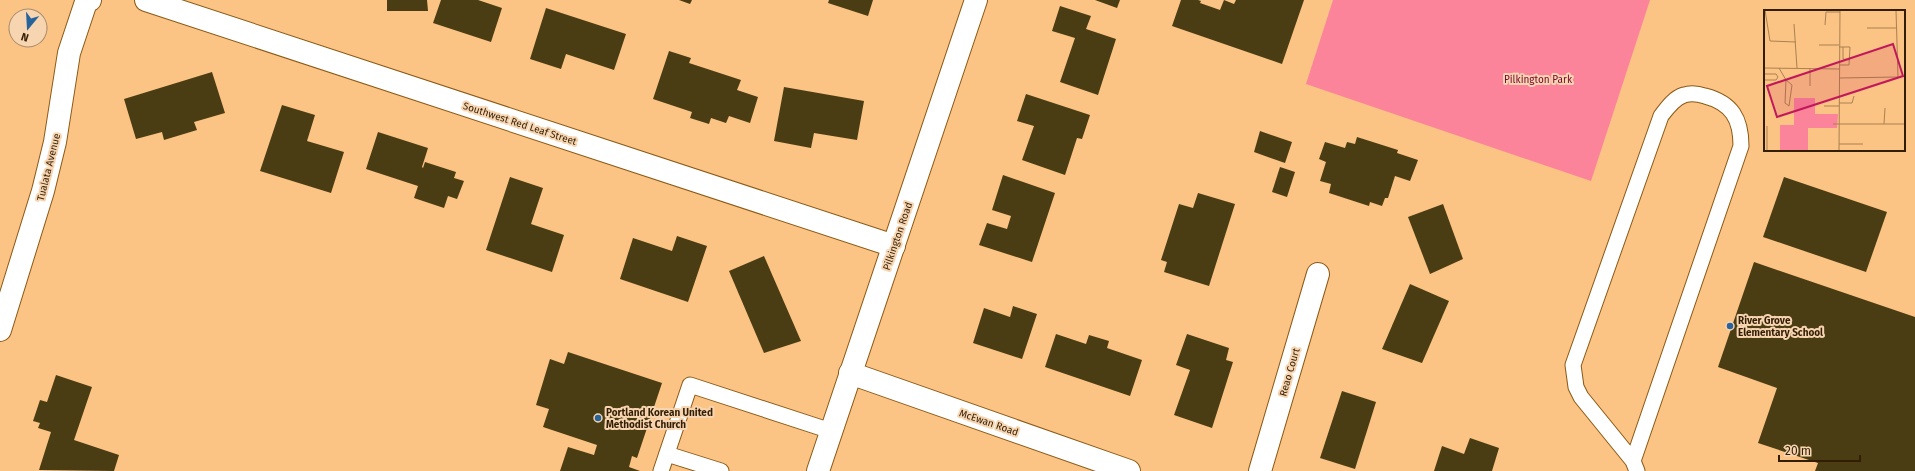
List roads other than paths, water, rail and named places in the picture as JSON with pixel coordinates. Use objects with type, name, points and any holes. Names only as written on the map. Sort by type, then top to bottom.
[{"type":"street","name":"Southwest Red Leaf Street","points":[[146,0],[894,246]]},
{"type":"street","name":"Pilkington Road","points":[[818,471],[976,0]]},
{"type":"street","name":"Tualata Avenue","points":[[0,330],[6,294],[43,191],[55,142],[69,53],[88,1]]},
{"type":"street","name":"Reao Court","points":[[1260,471],[1318,274]]},
{"type":"street","name":"McEwan Road","points":[[850,373],[1129,471]]},
{"type":"lane","points":[[1698,94],[1714,98],[1728,106],[1736,117],[1741,132],[1741,146],[1635,466],[1581,397],[1576,387],[1573,365],[1661,116],[1670,104],[1684,95],[1698,94]]},
{"type":"lane","points":[[661,471],[690,385],[831,431]]},
{"type":"lane","points":[[667,454],[721,471]]},
{"type":"place","name":"River Grove Elementary School","points":[[1730,326]]},
{"type":"place","name":"Portland Korean United Methodist Church","points":[[598,418]]},
{"type":"park label","name":"Pilkington Park","points":[[1538,79]]}]
